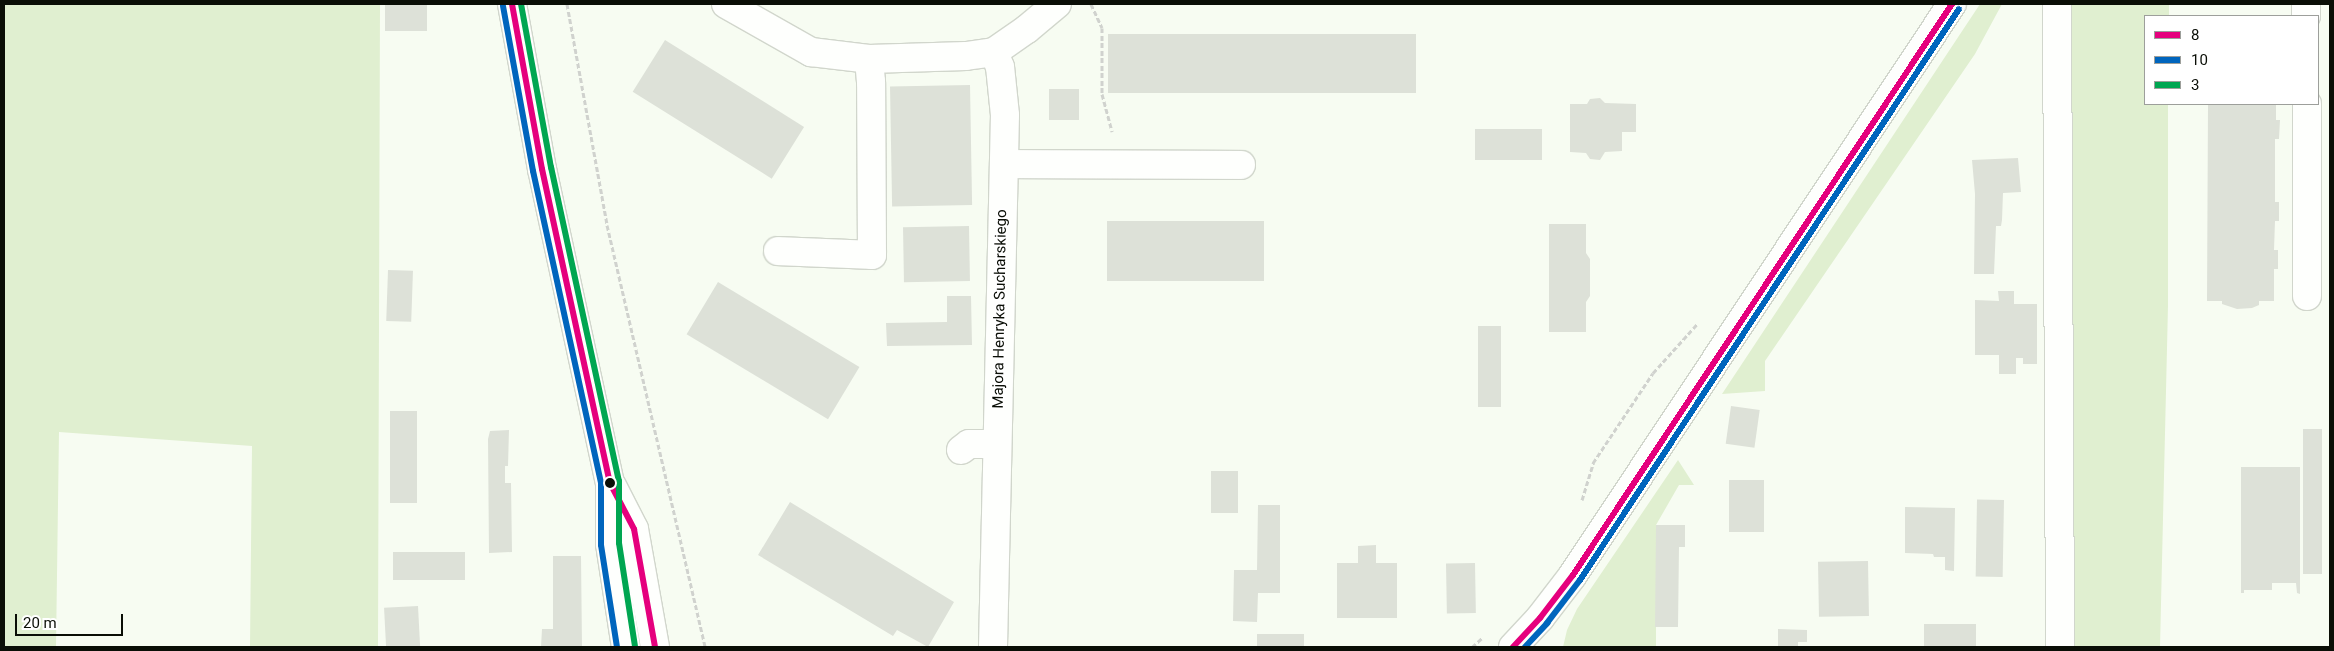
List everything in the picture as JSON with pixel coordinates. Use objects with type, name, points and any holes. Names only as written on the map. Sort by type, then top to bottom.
[{"type":"street","points":[[512,4],[542,169],[610,483],[610,544],[626,647]]},
{"type":"street","points":[[726,4],[811,52],[869,59],[966,56],[994,52],[1027,29],[1057,4]]},
{"type":"street","points":[[1513,647],[1540,618],[1579,568],[1952,4]]},
{"type":"street","points":[[2057,4],[2060,647]]},
{"type":"street","name":"Majora Henryka Sucharskiego","points":[[994,52],[1000,67],[1004,92],[994,647]]},
{"type":"street","points":[[778,251],[872,255],[871,82],[869,59]]},
{"type":"street","points":[[2307,105],[2307,296]]},
{"type":"street","points":[[1004,164],[1113,166],[1241,165]]},
{"type":"street","points":[[961,450],[968,444],[997,444]]},
{"type":"street","points":[[610,483],[634,529],[655,647]]},
{"type":"path","points":[[567,4],[607,225],[705,647]]},
{"type":"path","points":[[1091,4],[1102,28],[1102,94],[1112,131],[1113,166]]},
{"type":"green space","points":[[4,4],[380,4],[378,647],[250,647],[252,446],[59,432],[56,647],[4,647]]},
{"type":"green space","points":[[1980,4],[2002,4],[1975,54],[1765,361],[1765,391],[1722,394]]},
{"type":"green space","points":[[2065,4],[2169,4],[2169,15],[2144,15],[2144,105],[2168,105],[2168,306],[2160,647],[2072,647]]},
{"type":"green space","points":[[1678,460],[1694,485],[1679,485],[1656,525],[1656,647],[1563,647],[1567,630],[1577,609]]},
{"type":"building","points":[[385,4],[427,4],[427,31],[385,31]]},
{"type":"building","points":[[1108,34],[1416,34],[1416,93],[1108,93]]},
{"type":"building","points":[[665,40],[804,127],[772,179],[633,92]]},
{"type":"building","points":[[970,85],[972,205],[892,206],[890,86]]},
{"type":"building","points":[[1049,89],[1079,89],[1079,120],[1049,120]]},
{"type":"building","points":[[1600,98],[1605,103],[1636,104],[1636,132],[1622,132],[1622,151],[1605,152],[1600,160],[1590,159],[1586,153],[1570,152],[1570,104],[1587,104],[1590,99]]},
{"type":"building","points":[[2208,105],[2276,105],[2276,120],[2280,120],[2279,139],[2275,139],[2275,202],[2279,202],[2279,221],[2275,221],[2274,250],[2278,250],[2278,269],[2274,269],[2274,301],[2259,301],[2259,305],[2252,308],[2237,309],[2222,304],[2222,301],[2207,301]]},
{"type":"building","points":[[1475,129],[1542,129],[1542,160],[1475,160]]},
{"type":"building","points":[[2018,158],[2021,192],[2003,193],[2001,226],[1996,226],[1994,274],[1974,274],[1975,194],[1972,160]]},
{"type":"building","points":[[1107,221],[1264,221],[1264,281],[1107,281]]},
{"type":"building","points":[[1549,224],[1586,224],[1586,253],[1590,259],[1590,296],[1586,302],[1586,332],[1549,332]]},
{"type":"building","points":[[969,226],[970,281],[904,282],[903,227]]},
{"type":"building","points":[[388,270],[413,271],[411,322],[386,321]]},
{"type":"building","points":[[718,282],[859,367],[828,419],[687,334]]},
{"type":"building","points":[[1998,291],[2014,291],[2014,304],[2037,304],[2037,364],[2023,364],[2023,358],[2016,358],[2016,374],[1999,374],[1999,355],[1975,355],[1975,300],[1999,301]]},
{"type":"building","points":[[947,296],[971,296],[972,345],[887,346],[886,323],[947,322]]},
{"type":"building","points":[[1478,326],[1501,326],[1501,407],[1478,407]]},
{"type":"building","points":[[1731,406],[1760,410],[1754,448],[1726,444]]},
{"type":"building","points":[[390,411],[417,411],[417,503],[390,503]]},
{"type":"building","points":[[2303,429],[2322,429],[2322,574],[2303,574]]},
{"type":"building","points":[[509,430],[508,466],[505,466],[505,483],[511,483],[512,552],[489,553],[488,439],[490,431]]},
{"type":"building","points":[[2241,467],[2300,467],[2300,594],[2297,593],[2296,583],[2272,583],[2272,590],[2244,590],[2244,593],[2241,593]]},
{"type":"building","points":[[1211,471],[1238,471],[1238,513],[1211,513]]},
{"type":"building","points":[[1729,480],[1764,480],[1764,532],[1729,532]]},
{"type":"building","points":[[1977,500],[2004,500],[2003,577],[1976,577]]},
{"type":"building","points":[[790,502],[954,602],[928,647],[897,630],[893,636],[758,555]]},
{"type":"building","points":[[1258,505],[1280,505],[1280,593],[1258,593],[1257,622],[1233,621],[1234,570],[1257,570]]},
{"type":"building","points":[[1905,507],[1955,508],[1954,571],[1945,570],[1945,557],[1934,557],[1933,554],[1905,553]]},
{"type":"building","points":[[1656,525],[1685,525],[1685,547],[1679,547],[1678,627],[1655,627]]},
{"type":"building","points":[[1376,545],[1376,563],[1397,563],[1397,618],[1337,618],[1337,563],[1358,563],[1358,546]]},
{"type":"building","points":[[393,552],[465,552],[465,580],[393,580]]},
{"type":"building","points":[[553,556],[581,556],[582,647],[541,647],[542,629],[553,629]]},
{"type":"building","points":[[1868,561],[1869,616],[1819,617],[1818,562]]},
{"type":"building","points":[[1475,563],[1476,613],[1447,613],[1446,564]]},
{"type":"building","points":[[418,606],[420,647],[386,647],[384,608]]},
{"type":"building","points":[[1924,624],[1976,624],[1976,647],[1924,647]]},
{"type":"building","points":[[1778,629],[1807,630],[1807,642],[1798,642],[1798,647],[1778,647]]},
{"type":"building","points":[[1257,634],[1304,634],[1304,647],[1257,647]]},
{"type":"transit line","name":"8","points":[[512,4],[542,169],[610,483],[634,529],[655,647]]},
{"type":"transit line","name":"3","points":[[521,4],[551,167],[619,481],[619,543],[635,646]]},
{"type":"transit line","name":"8","points":[[1513,647],[1540,618],[1573,575],[1952,4]]},
{"type":"transit line","name":"10","points":[[503,6],[533,171],[601,484],[601,545],[617,647]]},
{"type":"transit line","name":"10","points":[[1525,647],[1547,623],[1580,580],[1959,9]]}]
